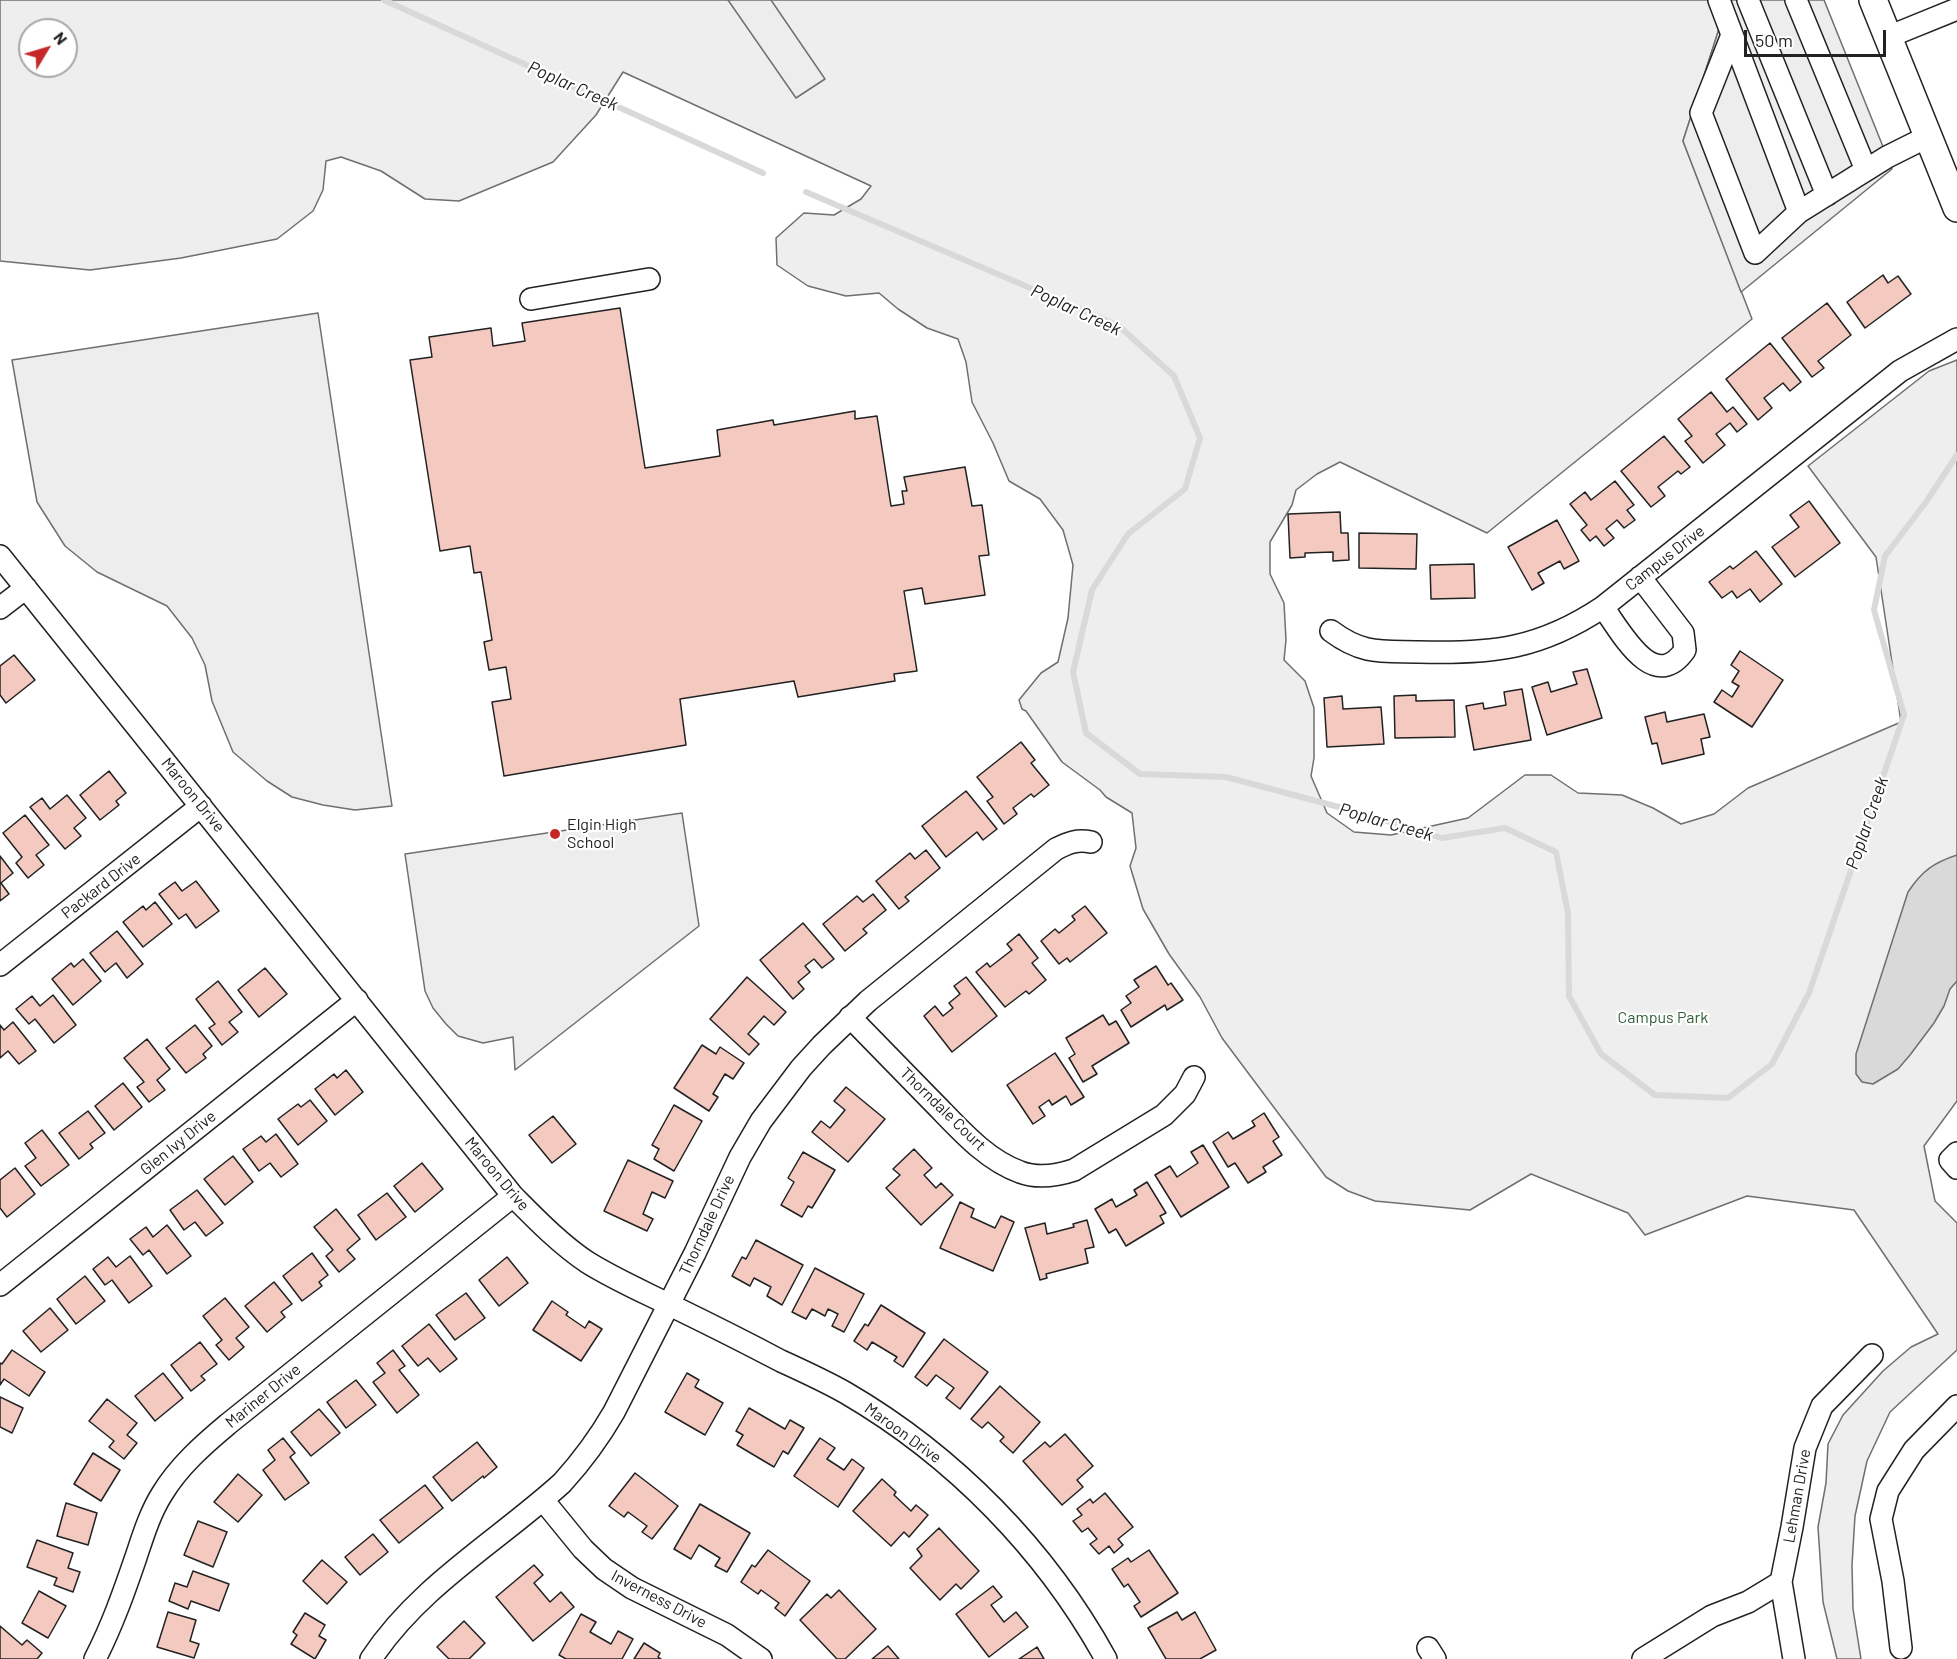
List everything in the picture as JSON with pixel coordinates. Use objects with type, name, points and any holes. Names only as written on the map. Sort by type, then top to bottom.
[{"type":"main road","points":[[1873,0],[1957,208]]},
{"type":"street","points":[[1719,0],[1799,212]]},
{"type":"street","points":[[1748,0],[1827,195]]},
{"type":"street","points":[[1796,0],[1866,170]]},
{"type":"street","points":[[1888,37],[1950,7]]},
{"type":"street","points":[[1732,35],[1701,114],[1755,254],[1799,212],[1866,170],[1927,137]]},
{"type":"street","points":[[531,299],[650,279]]},
{"type":"street","name":"Campus Drive","points":[[1331,632],[1359,648],[1462,653],[1500,650],[1551,636],[1577,624],[1603,607],[1900,371],[1957,339]]},
{"type":"street","name":"Maroon Drive","points":[[0,556],[513,1196],[546,1229],[586,1262],[845,1393],[926,1447],[996,1511],[1035,1556],[1065,1593],[1106,1659]]},
{"type":"street","points":[[1603,607],[1637,653],[1651,664],[1664,667],[1678,660],[1686,650],[1683,633],[1640,577]]},
{"type":"street","points":[[0,608],[26,588]]},
{"type":"street","name":"Packard Drive","points":[[0,965],[201,806]]},
{"type":"street","name":"Thorndale Drive","points":[[371,1659],[403,1616],[543,1500],[580,1463],[599,1437],[669,1304],[740,1157],[761,1121],[801,1068],[850,1017],[1056,849],[1080,840],[1091,842]]},
{"type":"street","name":"Glen Ivy Drive","points":[[0,1285],[357,1000]]},
{"type":"street","name":"Thorndale Court","points":[[850,1017],[973,1142],[1020,1173],[1057,1176],[1074,1170],[1164,1115],[1185,1094],[1194,1077]]},
{"type":"street","points":[[1957,1153],[1950,1160],[1957,1168]]},
{"type":"street","name":"Mariner Drive","points":[[95,1659],[110,1632],[148,1522],[161,1494],[179,1469],[228,1424],[513,1196]]},
{"type":"street","name":"Lehman Drive","points":[[1794,1659],[1781,1582],[1805,1448],[1822,1406],[1872,1355]]},
{"type":"street","points":[[1901,1648],[1893,1581],[1881,1519],[1888,1491],[1914,1450],[1957,1406]]},
{"type":"street","name":"Inverness Drive","points":[[543,1500],[583,1549],[604,1569],[633,1588],[728,1635],[761,1659]]},
{"type":"street","points":[[1643,1659],[1712,1616],[1748,1602],[1781,1582]]},
{"type":"green space","name":"Campus Park","points":[[0,0],[1708,0],[1719,29],[1683,141],[1752,319],[1487,533],[1340,462],[1317,474],[1296,490],[1292,505],[1270,542],[1270,574],[1284,603],[1286,640],[1284,660],[1305,681],[1314,708],[1314,758],[1311,776],[1327,813],[1354,832],[1391,835],[1468,818],[1525,775],[1551,775],[1578,793],[1622,795],[1653,808],[1681,824],[1714,814],[1748,788],[1901,722],[1876,557],[1808,466],[1929,371],[1957,360],[1957,1101],[1924,1146],[1935,1201],[1957,1223],[1957,1350],[1890,1412],[1867,1461],[1855,1516],[1852,1565],[1853,1609],[1861,1659],[1837,1659],[1823,1602],[1818,1527],[1826,1483],[1828,1444],[1843,1415],[1883,1371],[1911,1347],[1938,1334],[1854,1210],[1747,1196],[1645,1235],[1628,1213],[1531,1174],[1470,1210],[1375,1201],[1348,1191],[1326,1177],[1222,1038],[1200,997],[1169,954],[1143,909],[1130,866],[1136,848],[1132,813],[1106,797],[1062,762],[1026,711],[1022,709],[1019,700],[1041,673],[1058,662],[1068,618],[1073,565],[1063,530],[1040,499],[1009,481],[972,402],[966,362],[958,339],[927,328],[879,293],[846,296],[808,286],[777,265],[776,238],[804,213],[834,215],[861,199],[871,186],[623,72],[596,115],[553,162],[459,201],[425,199],[381,171],[341,157],[326,161],[323,190],[313,211],[277,239],[181,258],[90,270],[0,261]]},
{"type":"shaded area","points":[[728,0],[771,0],[825,79],[796,98]]},
{"type":"shaded area","points":[[1708,0],[1824,0],[1892,169],[1741,292],[1683,141],[1719,29]]},
{"type":"shaded area","points":[[318,313],[392,806],[355,810],[292,797],[267,781],[233,752],[212,701],[205,665],[192,638],[167,606],[97,572],[65,546],[37,502],[12,360]]},
{"type":"shaded area","points":[[682,813],[699,926],[515,1070],[513,1037],[483,1043],[458,1036],[446,1024],[433,1008],[425,991],[405,854]]},
{"type":"shaded area","points":[[1957,855],[1957,981],[1950,989],[1944,1006],[1934,1023],[1898,1069],[1873,1084],[1862,1082],[1856,1074],[1856,1054],[1908,892],[1918,878],[1929,869]]},
{"type":"building","points":[[1883,275],[1888,283],[1898,276],[1911,294],[1865,328],[1847,302]]},
{"type":"building","points":[[1827,303],[1851,335],[1818,361],[1824,368],[1812,377],[1782,338]]},
{"type":"building","name":"Elgin High School","points":[[620,308],[645,468],[720,456],[717,430],[773,420],[774,425],[855,411],[855,419],[877,416],[891,506],[904,504],[902,491],[907,491],[904,477],[965,467],[972,506],[982,505],[989,555],[979,556],[985,595],[925,604],[922,588],[904,591],[917,671],[894,674],[895,681],[798,697],[794,681],[680,699],[686,745],[504,776],[492,702],[511,699],[506,667],[489,670],[484,642],[492,640],[481,572],[474,573],[470,546],[440,551],[410,360],[432,357],[429,337],[491,328],[493,346],[525,341],[522,323]]},
{"type":"building","points":[[1770,343],[1801,382],[1790,391],[1783,383],[1764,398],[1772,408],[1758,420],[1726,379]]},
{"type":"building","points":[[1711,392],[1727,412],[1733,407],[1747,424],[1737,432],[1730,423],[1716,434],[1725,445],[1703,463],[1685,441],[1692,436],[1678,419]]},
{"type":"building","points":[[1664,436],[1690,467],[1681,474],[1678,471],[1658,487],[1665,496],[1651,507],[1621,471]]},
{"type":"building","points":[[1615,481],[1634,505],[1627,510],[1635,520],[1624,528],[1617,520],[1606,529],[1614,538],[1604,546],[1596,536],[1590,541],[1581,530],[1587,525],[1570,504],[1585,492],[1591,500]]},
{"type":"building","points":[[1809,501],[1840,543],[1795,577],[1772,547],[1799,527],[1790,515]]},
{"type":"building","points":[[1340,512],[1341,533],[1348,533],[1349,560],[1333,561],[1333,552],[1305,553],[1305,557],[1290,558],[1288,514]]},
{"type":"building","points":[[1557,520],[1579,561],[1564,569],[1560,561],[1538,573],[1544,583],[1532,590],[1508,547]]},
{"type":"building","points":[[1359,533],[1417,534],[1416,569],[1359,568]]},
{"type":"building","points":[[1756,551],[1782,584],[1760,602],[1750,589],[1737,598],[1732,591],[1722,598],[1709,582],[1730,566],[1733,569]]},
{"type":"building","points":[[1474,564],[1475,598],[1431,599],[1430,565]]},
{"type":"building","points":[[1740,651],[1783,680],[1752,727],[1714,702],[1722,690],[1732,697],[1739,686],[1732,682],[1739,671],[1731,665]]},
{"type":"building","points":[[14,655],[35,680],[6,703],[0,695],[0,666]]},
{"type":"building","points":[[1587,669],[1602,718],[1547,735],[1532,687],[1548,682],[1551,692],[1577,684],[1573,672]]},
{"type":"building","points":[[1522,689],[1531,740],[1474,750],[1466,706],[1483,703],[1484,709],[1506,705],[1504,692]]},
{"type":"building","points":[[1416,695],[1416,701],[1454,700],[1455,737],[1395,738],[1394,696]]},
{"type":"building","points":[[1342,696],[1343,709],[1381,707],[1384,744],[1327,747],[1324,698]]},
{"type":"building","points":[[1665,712],[1667,722],[1704,714],[1710,737],[1701,739],[1704,754],[1662,764],[1657,743],[1652,744],[1645,717]]},
{"type":"building","points":[[1021,742],[1035,760],[1031,763],[1049,785],[1034,797],[1031,794],[1013,808],[1017,814],[1004,824],[987,801],[993,797],[977,777]]},
{"type":"building","points":[[109,771],[126,793],[116,801],[119,805],[100,820],[80,795]]},
{"type":"building","points":[[966,791],[997,829],[983,840],[977,832],[946,857],[922,826]]},
{"type":"building","points":[[67,795],[86,818],[74,828],[81,836],[65,849],[30,807],[42,798],[50,809]]},
{"type":"building","points":[[25,815],[49,845],[36,855],[44,865],[28,878],[16,863],[22,857],[3,833]]},
{"type":"building","points":[[926,850],[940,868],[905,897],[909,901],[899,909],[876,881],[910,853],[915,859]]},
{"type":"building","points":[[0,856],[13,873],[1,883],[9,894],[0,901]]},
{"type":"building","points":[[196,881],[219,911],[196,928],[186,914],[179,919],[159,894],[175,882],[182,891]]},
{"type":"building","points":[[873,894],[886,910],[863,929],[867,933],[845,951],[823,924],[857,896],[863,902]]},
{"type":"building","points":[[155,902],[172,924],[143,947],[123,922],[143,906],[146,910]]},
{"type":"building","points":[[1085,906],[1107,933],[1070,962],[1067,958],[1059,964],[1041,941],[1055,929],[1059,933],[1075,920],[1072,916]]},
{"type":"building","points":[[803,923],[834,959],[822,968],[814,959],[805,966],[810,972],[798,982],[804,989],[793,999],[760,960]]},
{"type":"building","points":[[117,931],[143,964],[127,978],[116,963],[105,972],[90,953]]},
{"type":"building","points":[[1019,934],[1038,958],[1032,963],[1046,980],[1029,994],[1026,991],[1005,1007],[976,972],[987,963],[990,967],[1012,950],[1007,944]]},
{"type":"building","points":[[83,959],[101,981],[73,1005],[52,979],[71,963],[74,967]]},
{"type":"building","points":[[1156,966],[1168,985],[1171,983],[1183,1000],[1167,1010],[1165,1005],[1131,1027],[1121,1010],[1131,1003],[1126,996],[1139,987],[1134,980]]},
{"type":"building","points":[[265,968],[287,994],[259,1017],[238,990]]},
{"type":"building","points":[[747,977],[786,1012],[774,1025],[764,1016],[748,1034],[759,1044],[749,1055],[710,1019]]},
{"type":"building","points":[[966,977],[997,1016],[952,1052],[924,1016],[935,1006],[943,1016],[953,1008],[949,1003],[960,994],[954,986]]},
{"type":"building","points":[[218,981],[242,1012],[229,1022],[238,1032],[222,1045],[209,1028],[215,1024],[196,999]]},
{"type":"building","points":[[53,995],[76,1025],[54,1043],[35,1019],[29,1024],[16,1009],[32,996],[40,1006]]},
{"type":"building","points":[[1103,1015],[1109,1025],[1116,1021],[1129,1043],[1092,1066],[1097,1074],[1083,1082],[1069,1058],[1075,1054],[1066,1038]]},
{"type":"building","points":[[13,1022],[36,1051],[19,1064],[8,1051],[0,1058],[0,1025],[4,1030]]},
{"type":"building","points":[[195,1025],[212,1046],[203,1054],[206,1058],[186,1073],[166,1048]]},
{"type":"building","points":[[147,1039],[170,1069],[157,1080],[165,1090],[149,1102],[137,1087],[144,1082],[124,1058]]},
{"type":"building","points":[[702,1045],[716,1054],[720,1047],[744,1063],[733,1079],[725,1074],[713,1094],[718,1097],[709,1111],[674,1088]]},
{"type":"building","points":[[1055,1053],[1084,1097],[1071,1105],[1066,1096],[1052,1105],[1049,1100],[1039,1107],[1045,1116],[1033,1124],[1007,1085]]},
{"type":"building","points":[[346,1070],[363,1092],[335,1115],[315,1089],[334,1074],[337,1078]]},
{"type":"building","points":[[123,1083],[142,1107],[114,1130],[95,1106]]},
{"type":"building","points":[[846,1087],[885,1119],[848,1162],[812,1132],[821,1121],[830,1128],[845,1110],[834,1101]]},
{"type":"building","points":[[310,1100],[327,1121],[298,1145],[278,1119],[298,1104],[301,1107]]},
{"type":"building","points":[[674,1105],[702,1121],[674,1171],[654,1159],[659,1149],[652,1145]]},
{"type":"building","points":[[88,1111],[105,1133],[90,1144],[93,1148],[79,1159],[59,1133]]},
{"type":"building","points":[[1264,1113],[1279,1137],[1273,1141],[1282,1155],[1263,1167],[1266,1172],[1248,1183],[1235,1163],[1228,1167],[1213,1142],[1228,1132],[1233,1139],[1255,1126],[1252,1121]]},
{"type":"building","points":[[553,1116],[576,1144],[552,1163],[529,1135]]},
{"type":"building","points":[[42,1130],[69,1165],[41,1186],[25,1166],[36,1158],[25,1143]]},
{"type":"building","points":[[276,1134],[298,1164],[281,1177],[270,1163],[259,1171],[243,1149],[261,1136],[266,1142]]},
{"type":"building","points":[[1203,1145],[1229,1187],[1181,1217],[1155,1175],[1170,1166],[1177,1177],[1198,1163],[1191,1152]]},
{"type":"building","points":[[914,1149],[932,1168],[924,1175],[936,1188],[941,1183],[953,1195],[921,1225],[886,1188],[900,1175],[893,1169]]},
{"type":"building","points":[[803,1152],[835,1170],[812,1208],[808,1206],[802,1217],[781,1205],[794,1182],[788,1178]]},
{"type":"building","points":[[233,1156],[253,1182],[225,1205],[204,1179]]},
{"type":"building","points":[[628,1160],[673,1181],[665,1198],[652,1192],[643,1214],[653,1219],[647,1231],[604,1211]]},
{"type":"building","points":[[422,1163],[443,1189],[415,1212],[394,1186]]},
{"type":"building","points":[[15,1168],[35,1194],[7,1217],[0,1208],[0,1180]]},
{"type":"building","points":[[1147,1182],[1166,1213],[1160,1216],[1164,1223],[1126,1246],[1116,1229],[1109,1233],[1095,1209],[1112,1199],[1116,1207],[1137,1195],[1134,1190]]},
{"type":"building","points":[[197,1190],[223,1223],[206,1236],[195,1222],[184,1230],[170,1210]]},
{"type":"building","points":[[387,1193],[406,1217],[376,1240],[358,1215]]},
{"type":"building","points":[[960,1202],[974,1209],[971,1217],[995,1228],[1001,1216],[1014,1222],[993,1271],[940,1248]]},
{"type":"building","points":[[336,1209],[360,1239],[347,1250],[355,1259],[339,1272],[326,1256],[333,1250],[314,1227]]},
{"type":"building","points":[[1087,1220],[1094,1247],[1085,1249],[1088,1263],[1046,1274],[1047,1278],[1040,1280],[1025,1228],[1045,1223],[1047,1234],[1074,1227],[1073,1224]]},
{"type":"building","points":[[167,1225],[191,1256],[167,1274],[149,1250],[143,1255],[130,1239],[146,1227],[153,1237]]},
{"type":"building","points":[[756,1240],[803,1265],[782,1305],[767,1296],[771,1287],[754,1278],[750,1286],[732,1276],[742,1257],[746,1259]]},
{"type":"building","points":[[312,1253],[328,1275],[319,1282],[322,1286],[302,1301],[283,1276]]},
{"type":"building","points":[[130,1256],[152,1286],[129,1303],[112,1280],[105,1285],[93,1269],[108,1257],[116,1267]]},
{"type":"building","points":[[507,1257],[528,1283],[499,1306],[479,1280]]},
{"type":"building","points":[[815,1268],[864,1294],[844,1332],[832,1326],[838,1314],[828,1309],[825,1316],[812,1309],[806,1319],[792,1312]]},
{"type":"building","points":[[85,1276],[105,1301],[76,1324],[57,1299]]},
{"type":"building","points":[[274,1282],[292,1304],[281,1312],[285,1317],[267,1332],[245,1306]]},
{"type":"building","points":[[466,1293],[485,1318],[455,1340],[436,1315]]},
{"type":"building","points":[[225,1298],[249,1327],[236,1338],[244,1347],[229,1360],[216,1345],[222,1340],[203,1316]]},
{"type":"building","points":[[552,1301],[568,1312],[566,1315],[585,1328],[589,1321],[602,1329],[581,1361],[533,1330]]},
{"type":"building","points":[[881,1305],[925,1333],[903,1367],[894,1361],[897,1357],[872,1342],[867,1350],[854,1341],[865,1324],[868,1326]]},
{"type":"building","points":[[50,1308],[68,1330],[41,1352],[23,1331]]},
{"type":"building","points":[[429,1324],[457,1359],[440,1372],[428,1358],[418,1366],[402,1346]]},
{"type":"building","points":[[944,1339],[988,1372],[960,1409],[946,1398],[954,1388],[936,1375],[927,1386],[915,1377]]},
{"type":"building","points":[[200,1342],[217,1364],[201,1376],[205,1380],[191,1391],[171,1365]]},
{"type":"building","points":[[12,1350],[45,1372],[29,1396],[4,1379],[0,1385],[0,1363],[2,1364]]},
{"type":"building","points":[[393,1350],[405,1366],[399,1370],[419,1395],[397,1413],[373,1382],[385,1373],[377,1363]]},
{"type":"building","points":[[163,1373],[183,1398],[155,1421],[135,1396]]},
{"type":"building","points":[[687,1373],[699,1380],[695,1387],[723,1403],[705,1435],[665,1412]]},
{"type":"building","points":[[356,1380],[376,1405],[346,1428],[327,1402]]},
{"type":"building","points":[[1000,1386],[1040,1422],[1013,1453],[1000,1441],[1004,1437],[988,1422],[982,1428],[971,1419]]},
{"type":"building","points":[[0,1397],[23,1408],[12,1433],[0,1427]]},
{"type":"building","points":[[107,1399],[137,1423],[127,1435],[137,1443],[124,1459],[109,1447],[114,1441],[89,1421]]},
{"type":"building","points":[[749,1408],[785,1429],[790,1420],[804,1428],[788,1454],[783,1451],[774,1467],[737,1445],[743,1435],[736,1431]]},
{"type":"building","points":[[319,1409],[340,1433],[311,1456],[291,1432]]},
{"type":"building","points":[[1065,1434],[1093,1466],[1077,1480],[1083,1487],[1062,1505],[1023,1461],[1045,1442],[1050,1447]]},
{"type":"building","points":[[283,1438],[295,1453],[290,1457],[309,1483],[285,1500],[263,1470],[275,1460],[268,1450]]},
{"type":"building","points":[[820,1438],[835,1448],[827,1459],[844,1470],[852,1459],[864,1468],[838,1507],[794,1476]]},
{"type":"building","points":[[477,1442],[497,1467],[452,1501],[433,1477]]},
{"type":"building","points":[[93,1453],[120,1470],[101,1501],[74,1484]]},
{"type":"building","points":[[635,1473],[678,1506],[652,1539],[642,1532],[647,1526],[628,1512],[624,1517],[609,1506]]},
{"type":"building","points":[[238,1474],[262,1495],[238,1522],[214,1502]]},
{"type":"building","points":[[882,1479],[896,1492],[894,1495],[911,1511],[916,1505],[928,1515],[909,1537],[904,1532],[891,1546],[853,1511]]},
{"type":"building","points":[[425,1485],[443,1508],[399,1543],[380,1520]]},
{"type":"building","points":[[1105,1493],[1133,1527],[1118,1539],[1123,1545],[1114,1553],[1109,1546],[1099,1554],[1090,1544],[1097,1539],[1088,1528],[1082,1532],[1073,1521],[1082,1515],[1077,1509],[1090,1499],[1093,1503]]},
{"type":"building","points":[[66,1503],[97,1513],[88,1545],[57,1536]]},
{"type":"building","points":[[700,1504],[750,1533],[727,1572],[715,1566],[720,1558],[699,1545],[691,1559],[674,1549]]},
{"type":"building","points":[[198,1521],[227,1532],[213,1567],[184,1555]]},
{"type":"building","points":[[939,1528],[979,1571],[961,1589],[956,1584],[940,1600],[910,1568],[922,1556],[917,1549]]},
{"type":"building","points":[[373,1534],[388,1552],[360,1575],[345,1557]]},
{"type":"building","points":[[37,1540],[73,1553],[68,1568],[80,1572],[73,1592],[54,1585],[57,1578],[27,1567]]},
{"type":"building","points":[[768,1550],[810,1581],[785,1616],[775,1608],[779,1603],[761,1590],[758,1594],[741,1582],[752,1565],[755,1567]]},
{"type":"building","points":[[1149,1550],[1178,1593],[1141,1617],[1134,1606],[1140,1602],[1128,1584],[1124,1587],[1112,1569],[1128,1558],[1131,1562]]},
{"type":"building","points":[[322,1560],[347,1582],[327,1604],[303,1581]]},
{"type":"building","points":[[534,1565],[543,1575],[534,1583],[550,1602],[561,1592],[574,1607],[533,1641],[496,1597]]},
{"type":"building","points":[[193,1571],[229,1584],[219,1611],[191,1601],[188,1609],[169,1601],[175,1583],[187,1587]]},
{"type":"building","points":[[993,1586],[1002,1597],[991,1605],[1004,1622],[1016,1612],[1028,1627],[989,1657],[956,1614]]},
{"type":"building","points":[[839,1590],[876,1629],[845,1659],[837,1659],[800,1620],[827,1594],[831,1598]]},
{"type":"building","points":[[39,1591],[66,1606],[48,1638],[22,1623]]},
{"type":"building","points":[[168,1612],[196,1620],[190,1641],[199,1644],[194,1658],[157,1647]]},
{"type":"building","points":[[1177,1612],[1182,1620],[1195,1612],[1216,1650],[1200,1659],[1166,1659],[1148,1628]]},
{"type":"building","points":[[305,1613],[325,1625],[319,1636],[326,1640],[315,1659],[291,1644],[297,1635],[293,1632]]},
{"type":"building","points":[[581,1614],[596,1622],[590,1632],[611,1644],[618,1631],[633,1639],[622,1659],[566,1659],[559,1655]]},
{"type":"building","points":[[464,1621],[485,1643],[469,1659],[449,1659],[437,1647]]},
{"type":"building","points":[[0,1626],[22,1645],[27,1640],[42,1653],[37,1659],[0,1659]]},
{"type":"building","points":[[644,1643],[660,1653],[658,1657],[661,1659],[634,1659]]},
{"type":"building","points":[[888,1646],[899,1659],[872,1659]]},
{"type":"building","points":[[1037,1647],[1044,1659],[1019,1659]]},
{"type":"waterway","name":"Poplar Creek","points":[[384,0],[763,173]]},
{"type":"waterway","name":"Poplar Creek","points":[[806,192],[1119,326],[1174,376],[1200,438],[1185,489],[1128,534],[1092,590],[1073,672],[1086,733],[1140,774],[1226,777],[1354,811],[1442,838],[1505,828],[1556,852],[1568,913],[1569,996],[1601,1054],[1655,1095],[1728,1098],[1772,1064],[1809,993],[1904,715],[1874,610],[1885,556],[1926,502],[1957,455]]},
{"type":"place","name":"Elgin High School","points":[[555,834]]}]
